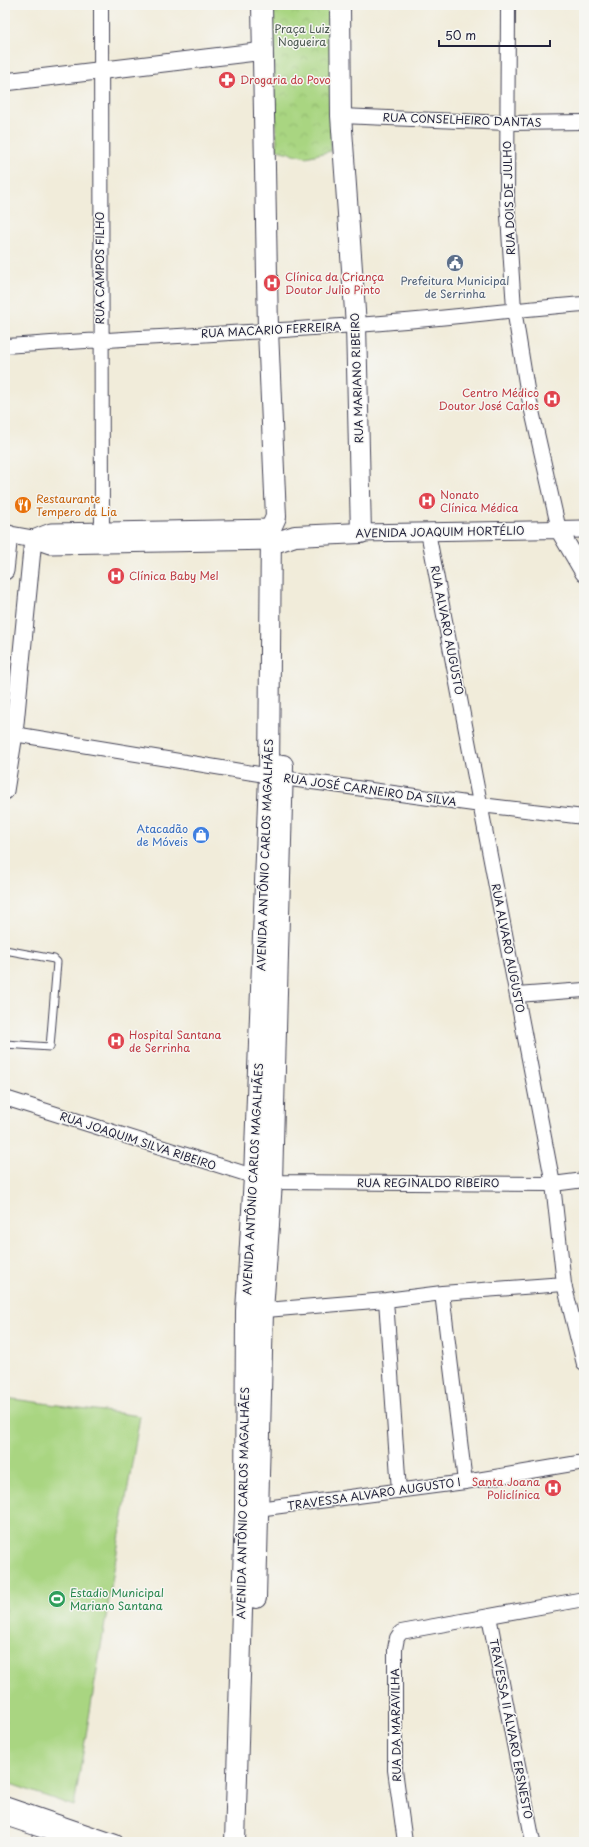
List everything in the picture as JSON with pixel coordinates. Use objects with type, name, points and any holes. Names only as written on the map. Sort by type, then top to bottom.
[{"type":"main road","points":[[262,5],[264,51]]},
{"type":"main road","points":[[340,5],[341,116]]},
{"type":"main road","name":"AVENIDA ANTÔNIO CARLOS MAGALHÃES","points":[[234,1842],[252,1510],[254,1311],[263,1180],[276,777],[279,532],[268,330],[264,152],[264,51]]},
{"type":"main road","name":"RUA MARIANO RIBEIRO","points":[[341,116],[356,325],[361,533]]},
{"type":"main road","name":"AVENIDA JOAQUIM HORTÉLIO","points":[[279,532],[361,533]]},
{"type":"main road","name":"AVENIDA ANTÔNIO CARLOS MAGALHÃES","points":[[248,1842],[249,1586]]},
{"type":"street","name":"RUA CAMPOS FILHO","points":[[101,5],[102,538]]},
{"type":"street","name":"RUA DOIS DE JULHO","points":[[508,5],[507,200],[514,309],[528,389],[559,530]]},
{"type":"street","points":[[5,82],[264,51]]},
{"type":"street","name":"RUA CONSELHEIRO DANTAS","points":[[341,116],[507,123],[584,122]]},
{"type":"street","name":"RUA MACARIO FERREIRA","points":[[5,346],[101,339],[356,325],[514,309],[584,304]]},
{"type":"street","name":"AVENIDA JOAQUIM HORTÉLIO","points":[[361,533],[584,529]]},
{"type":"street","points":[[559,530],[584,573]]},
{"type":"street","name":"AVENIDA JOAQUIM HORTÉLIO","points":[[34,539],[51,532],[102,538],[279,532]]},
{"type":"street","name":"RUA ALVARO AUGUSTO","points":[[428,532],[553,1184],[564,1284],[584,1364]]},
{"type":"street","points":[[5,571],[7,534],[34,539],[14,734],[5,791]]},
{"type":"street","name":"RUA JOSÉ CARNEIRO DA SILVA","points":[[14,734],[276,777],[481,805],[584,817]]},
{"type":"street","points":[[517,995],[584,990]]},
{"type":"street","name":"RUA JOAQUIM SILVA RIBEIRO","points":[[5,1098],[263,1180]]},
{"type":"street","name":"RUA REGINALDO RIBEIRO","points":[[263,1180],[553,1184],[584,1180]]},
{"type":"street","points":[[254,1311],[386,1300],[442,1293],[564,1284]]},
{"type":"street","points":[[442,1293],[465,1482]]},
{"type":"street","points":[[386,1300],[399,1491]]},
{"type":"street","name":"TRAVESSA ALVARO AUGUSTO I","points":[[252,1510],[465,1482],[584,1462]]},
{"type":"street","points":[[489,1616],[584,1599]]},
{"type":"street","name":"RUA DA MARAVILHA","points":[[404,1842],[395,1770],[395,1649],[397,1638],[401,1632],[489,1616]]},
{"type":"street","name":"TRAVESSA II ÁLVARO ERSNESTO","points":[[489,1616],[533,1842]]},
{"type":"street","points":[[5,1804],[116,1842]]},
{"type":"street","points":[[5,1818],[72,1841]]},
{"type":"lane","points":[[5,950],[54,959],[57,964],[50,1047],[5,1044]]},
{"type":"green space","name":"Praça Luiz Nogueira","points":[[271,5],[332,5],[331,151],[306,157],[277,150]]},
{"type":"green space","name":"Estadio Municipal Mariano Santana","points":[[5,1398],[140,1416],[74,1806],[5,1782]]},
{"type":"place","name":"Drogaria do Povo","points":[[227,80]]},
{"type":"place","name":"Prefeitura Municipal de Serrinha","points":[[455,263]]},
{"type":"place","name":"Clínica da Criança Doutor Julio Pinto","points":[[272,283]]},
{"type":"place","name":"Centro Médico Doutor José Carlos","points":[[552,399]]},
{"type":"place","name":"Nonato Clínica Médica","points":[[427,501]]},
{"type":"place","name":"Restaurante Tempero da Lia","points":[[23,505]]},
{"type":"place","name":"Clínica Baby Mel","points":[[116,576]]},
{"type":"place","name":"Atacadão de Móveis","points":[[201,835]]},
{"type":"place","name":"Hospital Santana de Serrinha","points":[[116,1041]]},
{"type":"place","name":"Santa Joana Policlínica","points":[[553,1488]]},
{"type":"place","name":"Estadio Municipal Mariano Santana","points":[[57,1599]]}]
